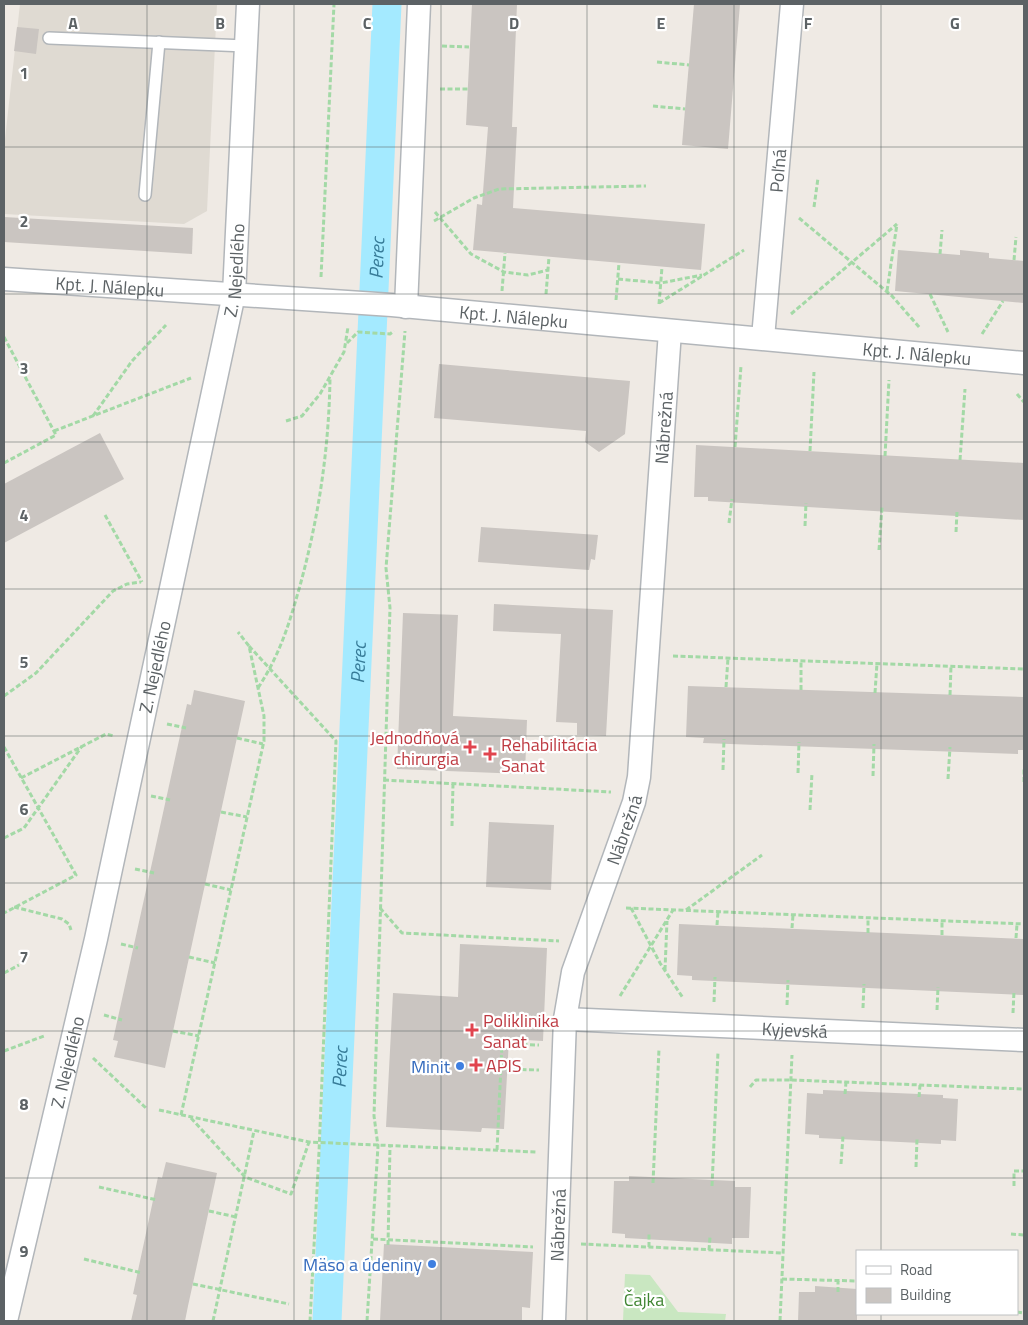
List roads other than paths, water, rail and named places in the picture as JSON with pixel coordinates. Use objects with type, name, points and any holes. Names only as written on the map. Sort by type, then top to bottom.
[{"type":"street","name":"Z. Nejedlého","points":[[6,1321],[96,939],[234,294],[248,4]]},
{"type":"street","points":[[401,312],[419,4]]},
{"type":"street","name":"Poľná","points":[[764,338],[792,4]]},
{"type":"street","name":"Kpt. J. Nálepku","points":[[4,279],[234,294],[352,311],[401,312],[764,338],[1024,363]]},
{"type":"street","name":"Nábrežná","points":[[554,1321],[562,1152],[565,1019],[573,972],[634,802],[641,752],[670,332]]},
{"type":"street","name":"Kyjevská","points":[[565,1019],[1024,1040]]},
{"type":"lane","points":[[49,38],[246,46]]},
{"type":"lane","points":[[145,195],[159,42]]},
{"type":"waterway","name":"Perec","points":[[327,1321],[387,4]]},
{"type":"place","name":"Jednodňová chirurgia","points":[[470,747]]},
{"type":"place","name":"Rehabilitácia Sanat","points":[[490,754]]},
{"type":"place","name":"Poliklinika Sanat","points":[[472,1030]]},
{"type":"place","name":"APIS","points":[[476,1065]]},
{"type":"place","name":"Minit","points":[[460,1066]]},
{"type":"place","name":"Mäso a údeniny","points":[[432,1264]]},
{"type":"park label","name":"Čajka","points":[[644,1299]]}]
